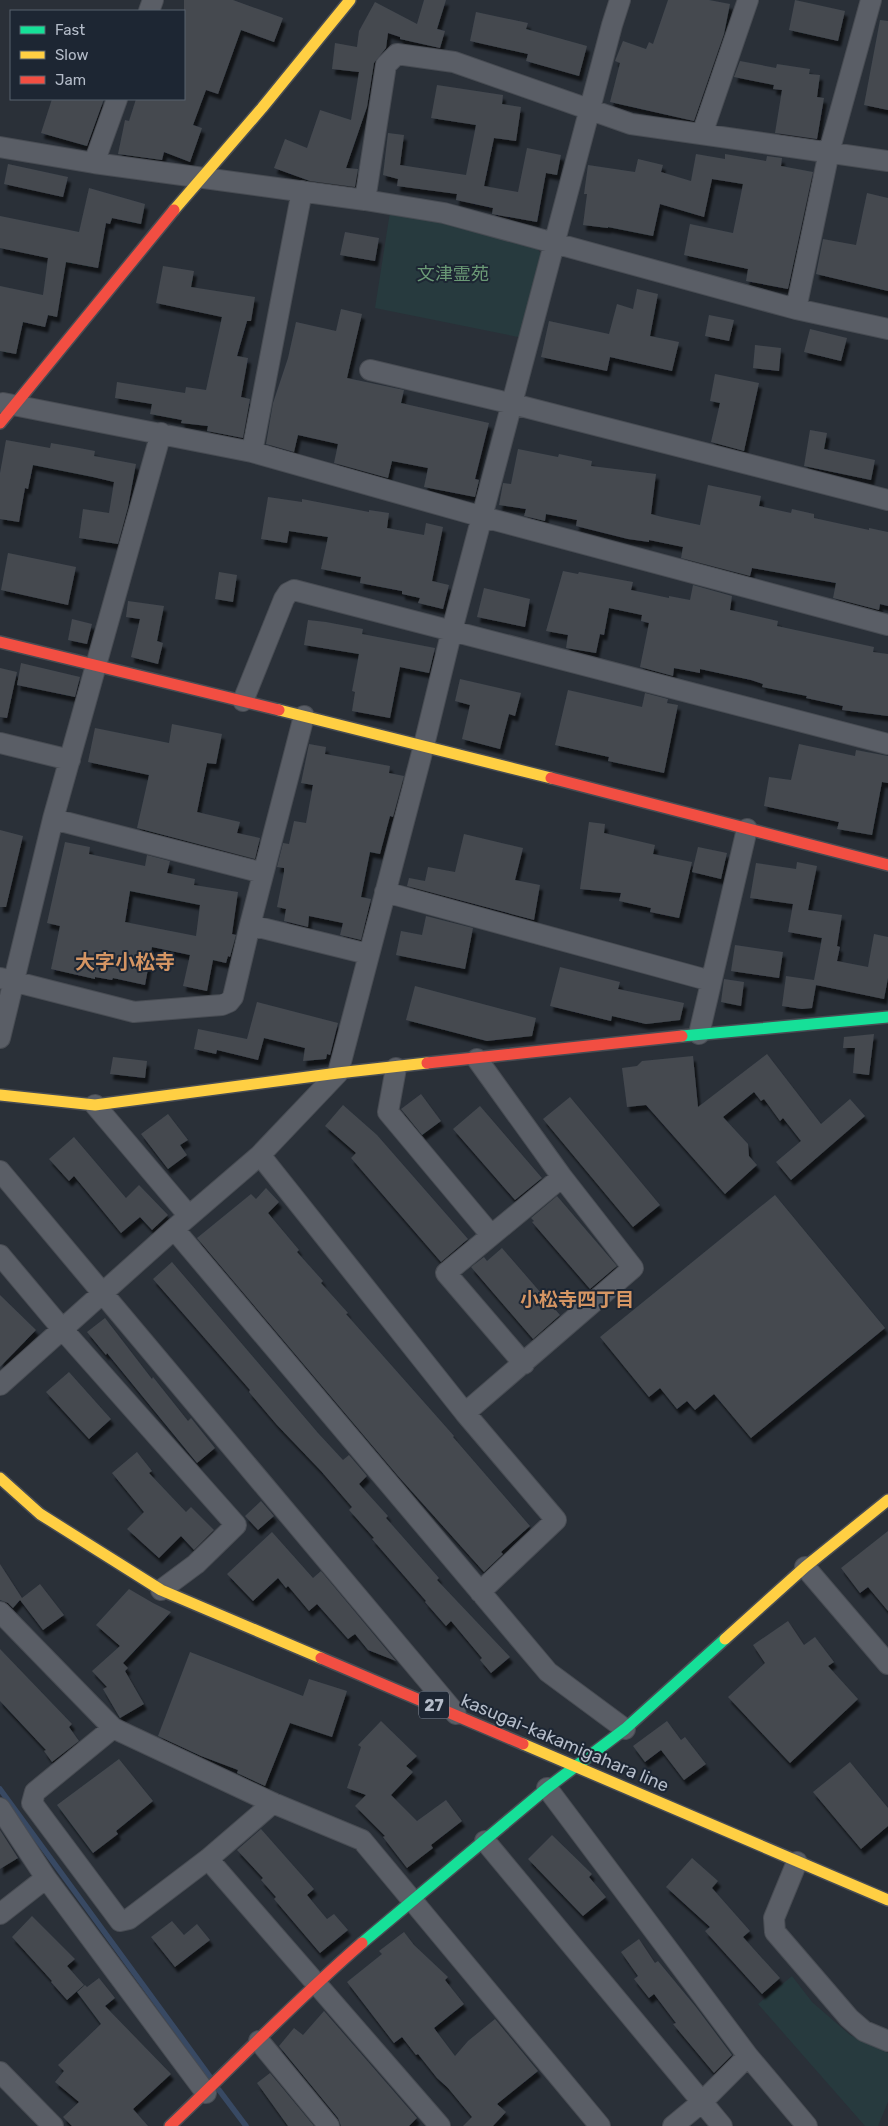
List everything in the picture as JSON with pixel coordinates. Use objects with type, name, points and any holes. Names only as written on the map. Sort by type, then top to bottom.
[{"type":"street","points":[[0,423],[7,404],[262,108],[350,0]]},
{"type":"street","points":[[0,1385],[174,1229],[260,1155],[338,1073],[424,745],[452,630],[620,0]]},
{"type":"street","points":[[702,134],[748,0]]},
{"type":"street","points":[[796,308],[829,152],[871,0]]},
{"type":"street","points":[[365,200],[386,65],[397,54],[454,62],[631,124],[888,161]]},
{"type":"street","points":[[94,163],[117,100]]},
{"type":"street","points":[[0,147],[94,163],[302,191],[444,213],[796,308],[888,329]]},
{"type":"street","points":[[252,452],[302,191]]},
{"type":"street","points":[[370,370],[513,404],[888,500]]},
{"type":"street","points":[[7,404],[252,452],[483,517],[888,625]]},
{"type":"street","points":[[0,1038],[6,980],[70,760],[161,433]]},
{"type":"street","points":[[243,701],[284,599],[288,593],[294,590],[888,744]]},
{"type":"street","points":[[0,642],[424,745],[888,865]]},
{"type":"street","points":[[6,980],[134,1012],[222,1005],[229,1002],[233,997],[304,716]]},
{"type":"street","points":[[0,743],[70,760]]},
{"type":"street","points":[[53,819],[263,873]]},
{"type":"street","points":[[699,1034],[747,829]]},
{"type":"street","points":[[385,892],[711,981]]},
{"type":"street","points":[[250,925],[368,954]]},
{"type":"street","points":[[0,1095],[96,1104],[338,1073],[699,1034],[888,1017]]},
{"type":"street","points":[[465,1413],[633,1268],[562,1177],[477,1059]]},
{"type":"street","points":[[396,1068],[388,1112],[491,1236]]},
{"type":"street","points":[[96,1104],[189,1216]]},
{"type":"street","points":[[260,1155],[465,1413],[556,1520],[480,1592]]},
{"type":"street","points":[[0,1171],[456,1714]]},
{"type":"street","points":[[524,1364],[446,1273],[562,1177]]},
{"type":"street","points":[[174,1229],[548,1672],[625,1730]]},
{"type":"street","points":[[0,1254],[63,1330],[236,1526],[196,1564],[161,1590]]},
{"type":"street","name":"kasugai-kakamigahara line","points":[[0,1478],[40,1514],[161,1590],[456,1714],[888,1900]]},
{"type":"street","points":[[170,2126],[206,2093],[316,1983],[412,1899],[485,1841],[547,1788],[625,1730],[805,1567],[888,1500]]},
{"type":"street","points":[[805,1567],[888,1664]]},
{"type":"street","points":[[0,1612],[113,1728],[273,1803],[362,1840],[600,2126]]},
{"type":"street","points":[[113,1728],[35,1792],[32,1803],[120,1920],[130,1919],[208,1859],[273,1803]]},
{"type":"street","points":[[547,1788],[748,2056],[807,2126]]},
{"type":"street","points":[[0,1808],[46,1878],[206,2093]]},
{"type":"street","points":[[485,1841],[722,2126]]},
{"type":"street","points":[[208,1859],[440,2126]]},
{"type":"street","points":[[797,1862],[774,1918],[775,1932],[849,2018],[864,2031],[888,2041]]},
{"type":"street","points":[[0,1914],[46,1878]]},
{"type":"street","points":[[259,2041],[329,2126]]},
{"type":"street","points":[[673,2126],[702,2102],[748,2056]]},
{"type":"street","points":[[0,2072],[52,2126]]},
{"type":"green space","name":"文津霊苑","points":[[390,212],[458,224],[534,243],[544,259],[523,338],[375,308]]},
{"type":"green space","points":[[792,1976],[812,2002],[850,2035],[888,2053],[888,2102],[878,2126],[865,2126],[758,2004]]},
{"type":"building","points":[[184,0],[233,0],[283,18],[274,42],[241,30],[218,94],[206,90],[193,125],[202,128],[190,162],[164,152],[162,160],[118,154],[125,120],[129,121],[136,100],[185,100]]},
{"type":"building","points":[[424,0],[446,0],[437,29],[445,31],[440,48],[400,39],[400,37],[388,33],[386,48],[374,63],[367,107],[346,168],[358,169],[355,187],[310,181],[274,168],[285,139],[307,148],[320,110],[351,120],[359,72],[332,69],[335,43],[357,47],[359,31],[375,2],[417,24]]},
{"type":"building","points":[[668,0],[709,0],[730,4],[724,34],[694,121],[610,102],[620,63],[615,61],[623,41],[646,49],[649,42],[653,44]]},
{"type":"building","points":[[795,0],[845,11],[838,41],[789,30]]},
{"type":"building","points":[[476,12],[528,23],[526,29],[587,46],[579,76],[526,61],[528,54],[470,41]]},
{"type":"building","points":[[880,20],[888,21],[888,110],[864,105]]},
{"type":"building","points":[[740,61],[776,68],[777,64],[810,69],[809,74],[820,75],[817,97],[824,98],[817,139],[775,133],[782,90],[773,89],[774,85],[734,77]]},
{"type":"building","points":[[437,85],[503,95],[502,104],[521,107],[516,141],[494,138],[484,186],[518,192],[527,148],[561,155],[557,175],[546,173],[537,222],[492,214],[493,208],[456,200],[457,194],[397,186],[398,179],[383,175],[388,133],[404,135],[400,165],[466,175],[476,125],[431,118]]},
{"type":"building","points":[[52,100],[104,100],[87,146],[41,133]]},
{"type":"building","points":[[696,154],[725,159],[725,154],[766,161],[767,156],[782,158],[781,166],[813,172],[788,289],[746,281],[748,269],[684,255],[690,224],[733,233],[743,184],[712,179],[704,217],[660,204],[653,236],[608,227],[583,225],[587,194],[584,194],[588,165],[635,172],[638,159],[663,165],[661,172],[691,181]]},
{"type":"building","points":[[8,164],[68,177],[63,197],[4,184]]},
{"type":"building","points":[[89,188],[145,204],[141,224],[112,218],[110,224],[106,223],[98,268],[66,262],[57,317],[48,315],[45,327],[23,322],[16,354],[0,351],[0,286],[43,295],[48,258],[0,248],[0,216],[79,232]]},
{"type":"building","points":[[867,193],[888,198],[888,291],[816,274],[823,239],[856,245]]},
{"type":"building","points":[[345,232],[379,238],[375,261],[340,255]]},
{"type":"building","points":[[163,266],[194,271],[191,287],[255,297],[251,321],[247,321],[237,356],[248,358],[241,397],[250,399],[243,438],[207,431],[208,426],[181,423],[182,420],[150,414],[152,404],[115,398],[117,382],[185,393],[186,387],[206,390],[222,317],[156,303]]},
{"type":"building","points":[[637,289],[658,294],[650,336],[679,342],[672,371],[610,357],[607,371],[541,357],[549,321],[609,334],[617,304],[633,309]]},
{"type":"building","points":[[341,309],[362,314],[347,378],[404,390],[401,403],[489,423],[475,479],[479,480],[475,497],[424,487],[428,468],[392,461],[388,478],[334,463],[338,444],[298,435],[294,452],[266,444],[273,403],[288,358],[296,322],[336,331]]},
{"type":"building","points":[[709,315],[734,320],[729,341],[705,336]]},
{"type":"building","points":[[810,329],[847,338],[841,361],[804,352]]},
{"type":"building","points":[[755,345],[781,348],[779,371],[753,368]]},
{"type":"building","points":[[715,374],[759,383],[744,451],[711,442],[720,403],[710,401]]},
{"type":"building","points":[[810,430],[827,433],[824,449],[875,460],[871,480],[804,466]]},
{"type":"building","points":[[6,440],[50,448],[51,443],[74,447],[95,451],[94,456],[136,464],[128,507],[118,544],[79,538],[83,509],[109,513],[114,482],[93,477],[33,465],[28,489],[25,488],[19,522],[0,519],[0,473]]},
{"type":"building","points":[[518,449],[558,457],[559,454],[592,461],[591,466],[656,474],[651,514],[662,517],[700,525],[708,485],[761,496],[759,506],[791,513],[792,509],[814,514],[814,518],[869,530],[869,528],[888,532],[888,606],[880,604],[879,610],[833,598],[836,583],[752,568],[750,576],[681,558],[683,547],[649,540],[649,542],[628,539],[576,526],[577,520],[546,514],[545,521],[524,516],[526,509],[499,505],[503,483],[511,484]]},
{"type":"building","points":[[268,497],[302,502],[302,499],[369,512],[369,510],[389,513],[387,528],[424,535],[426,523],[443,527],[432,581],[449,585],[443,609],[418,603],[420,598],[402,594],[402,591],[360,583],[361,577],[321,569],[328,537],[289,531],[287,543],[261,539]]},
{"type":"building","points":[[8,553],[76,567],[68,605],[1,590]]},
{"type":"building","points":[[563,571],[633,582],[631,590],[669,598],[669,596],[690,600],[693,585],[732,596],[730,610],[778,621],[777,626],[874,647],[873,652],[888,654],[888,716],[842,710],[843,706],[806,698],[807,696],[762,687],[763,684],[751,680],[700,669],[700,673],[674,668],[673,676],[640,667],[649,623],[641,621],[642,615],[609,608],[604,635],[600,634],[596,653],[566,648],[568,635],[546,631]]},
{"type":"building","points":[[219,572],[237,575],[233,602],[215,599]]},
{"type":"building","points":[[484,588],[530,599],[525,627],[477,617]]},
{"type":"building","points":[[128,601],[164,606],[157,641],[163,643],[158,664],[131,657],[140,619],[126,617]]},
{"type":"building","points":[[72,619],[92,624],[87,644],[68,640]]},
{"type":"building","points":[[308,620],[363,629],[362,634],[435,648],[429,673],[400,667],[390,718],[352,711],[355,692],[352,691],[359,654],[304,645]]},
{"type":"building","points":[[21,663],[80,677],[75,697],[17,685]]},
{"type":"building","points":[[0,668],[17,672],[7,718],[0,717]]},
{"type":"building","points":[[460,679],[521,693],[515,716],[509,714],[500,749],[462,739],[470,705],[455,701]]},
{"type":"building","points":[[568,690],[642,707],[645,693],[668,699],[667,703],[678,705],[664,773],[608,761],[609,757],[555,745]]},
{"type":"building","points":[[172,724],[222,734],[216,764],[207,763],[197,812],[240,822],[237,833],[260,838],[255,859],[137,828],[149,775],[88,762],[95,728],[169,743]]},
{"type":"building","points":[[309,744],[326,747],[325,754],[390,766],[389,773],[404,776],[393,817],[390,816],[380,854],[370,852],[361,897],[371,899],[361,940],[340,935],[343,923],[309,916],[308,927],[284,921],[286,909],[277,907],[284,868],[277,867],[283,843],[289,844],[294,821],[306,823],[313,785],[301,783]]},
{"type":"building","points":[[799,744],[855,756],[856,750],[888,756],[888,783],[882,782],[872,835],[837,829],[839,822],[764,806],[769,777],[791,780]]},
{"type":"building","points":[[589,822],[605,824],[604,833],[655,845],[653,854],[692,862],[679,918],[650,912],[651,908],[619,901],[621,893],[580,889]]},
{"type":"building","points":[[0,830],[23,836],[6,907],[0,907]]},
{"type":"building","points":[[464,834],[523,848],[515,880],[540,885],[534,920],[407,886],[409,878],[425,881],[428,867],[455,872]]},
{"type":"building","points":[[65,842],[90,847],[89,854],[145,866],[147,855],[170,861],[167,873],[195,879],[194,885],[238,892],[232,934],[236,935],[230,957],[228,956],[226,963],[213,960],[207,991],[183,986],[190,955],[152,947],[145,985],[113,978],[112,980],[95,977],[95,979],[51,969],[60,926],[47,923]],"holes":[[[130,891],[200,905],[196,936],[125,922]]]},
{"type":"building","points":[[698,847],[727,853],[721,879],[692,872]]},
{"type":"building","points":[[797,862],[817,866],[808,910],[842,915],[837,946],[840,947],[837,961],[868,967],[874,934],[888,937],[888,978],[884,999],[816,985],[812,1008],[802,1009],[782,1006],[786,976],[814,980],[822,938],[788,932],[793,904],[750,898],[756,863],[796,869]]},
{"type":"building","points":[[426,916],[473,928],[465,969],[396,955],[401,931],[422,935]]},
{"type":"building","points":[[735,945],[783,952],[779,978],[731,971]]},
{"type":"building","points":[[560,967],[620,982],[618,989],[684,1003],[680,1020],[646,1024],[612,1016],[611,1021],[550,1006]]},
{"type":"building","points":[[724,979],[744,982],[741,1006],[721,1002]]},
{"type":"building","points":[[415,986],[536,1018],[532,1036],[487,1041],[406,1020]]},
{"type":"building","points":[[257,1002],[338,1023],[330,1055],[327,1054],[326,1059],[303,1061],[305,1048],[264,1038],[258,1060],[217,1050],[216,1054],[194,1049],[198,1029],[247,1039]]},
{"type":"building","points":[[874,1034],[869,1075],[853,1073],[855,1048],[843,1048],[844,1037]]},
{"type":"building","points":[[767,1054],[821,1124],[850,1099],[865,1116],[791,1180],[776,1162],[801,1141],[783,1118],[780,1121],[764,1099],[761,1101],[754,1092],[723,1117],[748,1144],[749,1156],[757,1165],[725,1194],[646,1105],[627,1107],[622,1068],[637,1066],[642,1061],[693,1056],[698,1107]]},
{"type":"building","points":[[113,1057],[147,1061],[145,1078],[110,1074]]},
{"type":"building","points":[[421,1094],[441,1121],[422,1135],[401,1109]]},
{"type":"building","points":[[570,1097],[660,1205],[633,1227],[543,1119]]},
{"type":"building","points":[[343,1105],[377,1135],[468,1239],[441,1262],[351,1158],[356,1153],[325,1126]]},
{"type":"building","points":[[480,1106],[542,1178],[515,1200],[453,1129]]},
{"type":"building","points":[[168,1114],[188,1140],[180,1145],[187,1155],[168,1169],[141,1134]]},
{"type":"building","points":[[74,1137],[126,1198],[139,1185],[168,1215],[152,1230],[140,1217],[121,1233],[74,1176],[69,1181],[49,1159]]},
{"type":"building","points":[[266,1188],[279,1202],[268,1213],[299,1250],[297,1252],[323,1281],[321,1283],[530,1526],[501,1552],[503,1554],[484,1572],[398,1476],[197,1238],[251,1194],[256,1199]]},
{"type":"building","points":[[775,1195],[885,1328],[751,1438],[714,1394],[695,1410],[687,1401],[677,1409],[660,1388],[649,1397],[600,1337]]},
{"type":"building","points":[[557,1196],[617,1266],[590,1289],[532,1222],[534,1221],[531,1218]]},
{"type":"building","points":[[502,1248],[560,1315],[533,1339],[471,1267],[484,1257],[487,1261]]},
{"type":"building","points":[[172,1262],[318,1433],[343,1460],[349,1455],[367,1476],[359,1484],[439,1578],[437,1580],[510,1657],[491,1673],[480,1660],[482,1658],[451,1621],[446,1626],[425,1602],[349,1510],[352,1507],[277,1425],[249,1392],[250,1390],[153,1279]]},
{"type":"building","points":[[0,1295],[36,1330],[0,1367]]},
{"type":"building","points":[[105,1318],[152,1379],[153,1377],[188,1421],[191,1418],[215,1448],[197,1463],[107,1353],[106,1355],[87,1332]]},
{"type":"building","points":[[69,1372],[111,1419],[89,1439],[46,1392]]},
{"type":"building","points":[[137,1452],[152,1471],[149,1473],[186,1512],[191,1507],[214,1530],[194,1550],[181,1536],[159,1558],[127,1529],[144,1512],[112,1473]]},
{"type":"building","points":[[261,1501],[274,1516],[258,1530],[245,1516]]},
{"type":"building","points":[[888,1531],[888,1611],[868,1587],[860,1593],[841,1568]]},
{"type":"building","points":[[272,1532],[313,1578],[321,1571],[396,1661],[368,1650],[355,1634],[348,1639],[317,1604],[309,1611],[288,1586],[286,1588],[278,1578],[253,1601],[227,1574]]},
{"type":"building","points":[[0,1564],[22,1598],[40,1584],[64,1615],[43,1630],[20,1600],[13,1608],[8,1603],[0,1600]]},
{"type":"building","points":[[129,1589],[171,1612],[123,1663],[128,1668],[125,1671],[144,1704],[120,1718],[103,1689],[107,1687],[92,1671],[120,1646],[96,1625]]},
{"type":"building","points":[[788,1621],[804,1645],[815,1637],[834,1662],[828,1666],[858,1699],[790,1763],[728,1697],[765,1663],[753,1645]]},
{"type":"building","points":[[0,1649],[72,1724],[69,1727],[79,1741],[52,1762],[44,1751],[46,1750],[0,1701]]},
{"type":"building","points":[[190,1652],[303,1696],[309,1679],[347,1691],[332,1737],[290,1723],[265,1786],[237,1773],[238,1770],[201,1756],[158,1736]]},
{"type":"building","points":[[381,1721],[417,1756],[406,1766],[413,1772],[391,1795],[417,1821],[446,1800],[462,1821],[431,1845],[433,1848],[407,1868],[383,1837],[385,1836],[355,1806],[366,1795],[347,1788],[361,1747],[358,1745]]},
{"type":"building","points":[[667,1721],[681,1740],[685,1737],[706,1764],[684,1780],[661,1750],[645,1762],[633,1746]]},
{"type":"building","points":[[119,1759],[153,1801],[116,1831],[118,1834],[93,1853],[57,1805]]},
{"type":"building","points":[[850,1762],[888,1808],[888,1826],[861,1849],[813,1792]]},
{"type":"building","points":[[261,1829],[314,1889],[307,1895],[327,1919],[334,1914],[348,1930],[320,1953],[274,1899],[276,1897],[261,1880],[263,1878],[237,1850]]},
{"type":"building","points":[[0,1830],[18,1858],[0,1869]]},
{"type":"building","points":[[552,1835],[592,1874],[589,1877],[606,1897],[583,1916],[528,1859]]},
{"type":"building","points":[[692,1858],[718,1881],[712,1888],[750,1931],[743,1937],[780,1978],[762,1994],[705,1931],[710,1927],[666,1887]]},
{"type":"building","points":[[32,1916],[75,1959],[67,1966],[84,1985],[67,2000],[12,1937]]},
{"type":"building","points":[[172,1921],[184,1935],[197,1924],[210,1940],[175,1967],[151,1937]]},
{"type":"building","points":[[404,1932],[414,1945],[448,1977],[445,1980],[464,2004],[434,2028],[455,2056],[468,2041],[495,2019],[538,2071],[497,2104],[506,2112],[493,2126],[463,2126],[472,2117],[402,2037],[394,2043],[347,1982],[382,1954],[379,1951]]},
{"type":"building","points":[[639,1939],[655,1963],[658,1961],[732,2055],[714,2073],[673,2024],[676,2023],[654,1994],[649,1998],[634,1979],[638,1976],[621,1952]]},
{"type":"building","points":[[99,1978],[115,1998],[105,2006],[171,2074],[133,2109],[148,2126],[72,2126],[63,2117],[79,2102],[55,2082],[64,2071],[58,2065],[101,2024],[77,1992],[85,1985],[87,1987]]},
{"type":"building","points":[[324,2011],[417,2118],[409,2126],[341,2126],[338,2118],[279,2046],[294,2028],[303,2035]]},
{"type":"building","points":[[270,2073],[314,2126],[288,2126],[257,2083]]},
{"type":"waterway","points":[[0,1789],[211,2078]]},
{"type":"waterway","points":[[219,2090],[246,2126]]},
{"type":"traffic: fast","points":[[682,1036],[888,1017]]},
{"type":"traffic: fast","points":[[362,1943],[547,1788],[625,1729],[725,1639]]},
{"type":"traffic: slow","points":[[174,210],[262,108],[350,0]]},
{"type":"traffic: slow","points":[[279,710],[551,778]]},
{"type":"traffic: slow","points":[[0,1095],[95,1105],[427,1063]]},
{"type":"traffic: slow","points":[[0,1478],[40,1514],[161,1590],[321,1658]]},
{"type":"traffic: slow","points":[[725,1639],[805,1567],[888,1500]]},
{"type":"traffic: slow","points":[[523,1744],[888,1900]]},
{"type":"traffic: jam","points":[[0,423],[174,210]]},
{"type":"traffic: jam","points":[[0,642],[279,710]]},
{"type":"traffic: jam","points":[[551,778],[888,865]]},
{"type":"traffic: jam","points":[[427,1063],[682,1036]]},
{"type":"traffic: jam","points":[[321,1658],[523,1744]]},
{"type":"traffic: jam","points":[[170,2126],[289,2010],[362,1943]]},
{"type":"district","name":"大字小松寺","points":[[125,962]]},
{"type":"district","name":"小松寺四丁目","points":[[577,1299]]}]
